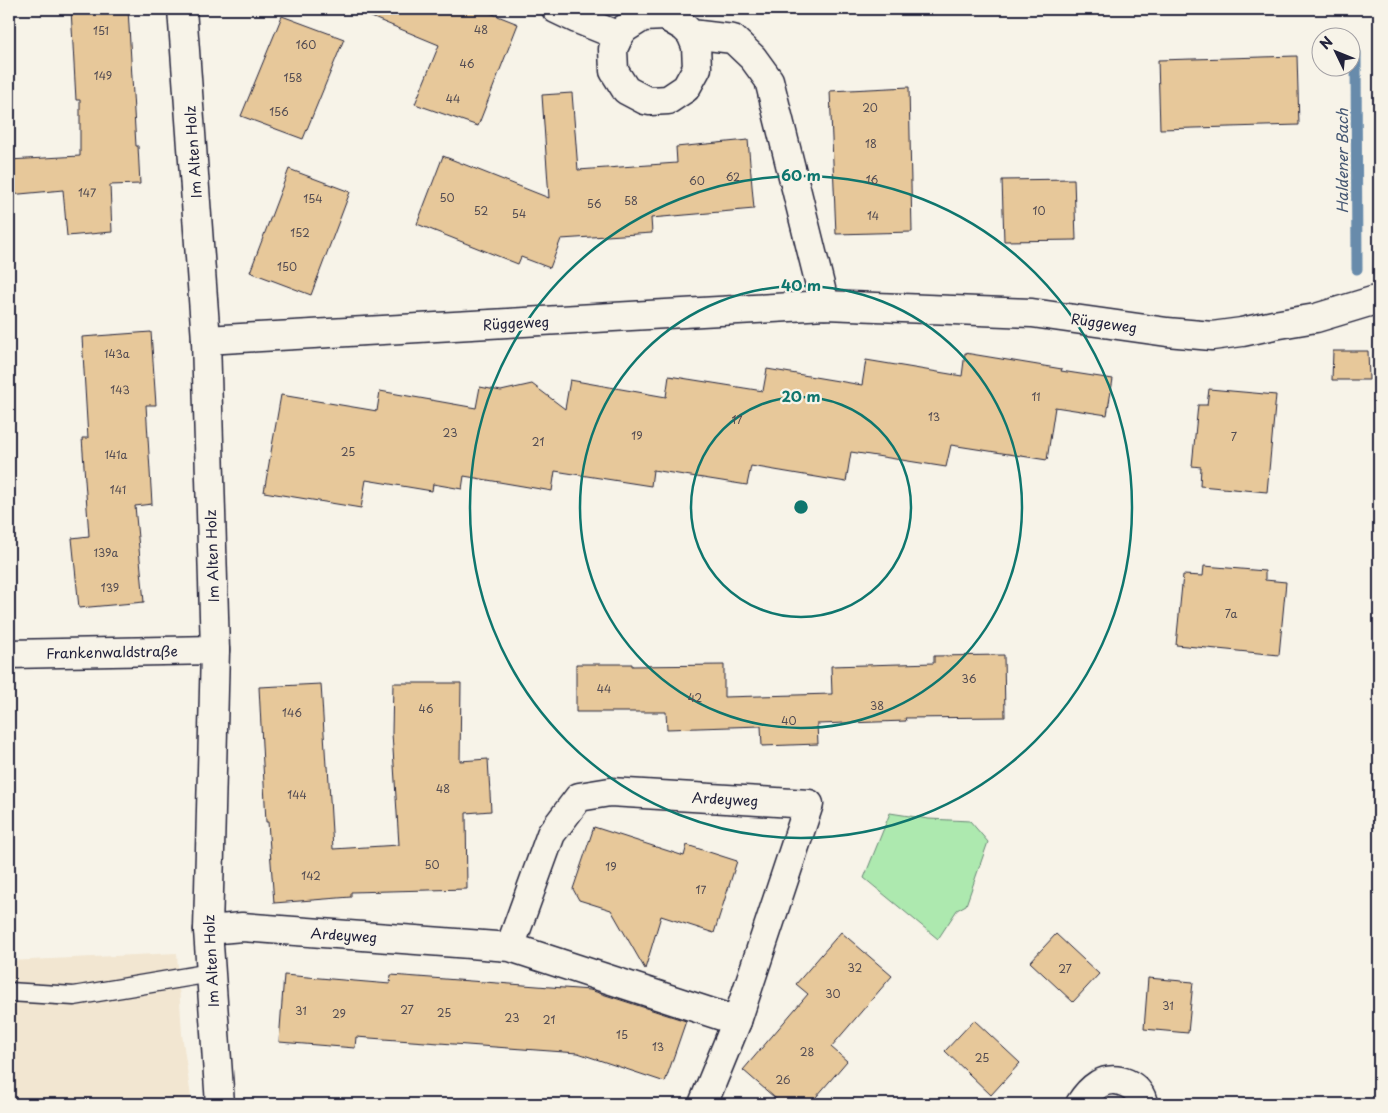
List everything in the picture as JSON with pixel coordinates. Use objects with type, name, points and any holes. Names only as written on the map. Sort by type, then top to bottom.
[{"type":"street","name":"Im Alten Holz","points":[[182,9],[206,340],[214,650],[208,930],[220,1104]]},
{"type":"street","points":[[556,9],[619,36]]},
{"type":"street","points":[[665,16],[684,27],[691,34],[696,46],[697,68],[686,88],[668,100],[650,101],[626,90],[614,71],[613,49],[624,29],[643,17],[665,16]]},
{"type":"street","points":[[691,34],[733,39],[753,58],[769,80],[825,305]]},
{"type":"street","name":"Rüggeweg","points":[[206,340],[825,305],[1032,313],[1167,332],[1212,336],[1316,318],[1379,299]]},
{"type":"street","name":"Frankenwaldstraße","points":[[9,654],[214,650]]},
{"type":"street","name":"Ardeyweg","points":[[510,947],[551,834],[579,797],[610,792],[809,804],[737,1021],[703,1104]]},
{"type":"street","name":"Ardeyweg","points":[[208,930],[242,927],[510,947],[737,1021]]},
{"type":"street","points":[[1080,1104],[1091,1090],[1100,1083],[1109,1080],[1124,1082],[1136,1089],[1142,1098],[1143,1104]]},
{"type":"lane","points":[[9,992],[74,996],[211,973]]},
{"type":"shaded area","points":[[177,953],[182,1034],[192,1104],[9,1104],[9,961]]},
{"type":"green space","points":[[890,813],[929,819],[970,821],[988,842],[966,905],[957,910],[938,939],[864,878]]},
{"type":"building","points":[[71,9],[128,9],[140,184],[110,185],[112,232],[67,236],[63,190],[9,195],[9,160],[80,156],[80,100],[76,100]]},
{"type":"building","points":[[352,9],[480,9],[518,24],[478,126],[415,104],[439,45]]},
{"type":"building","points":[[282,16],[344,39],[303,139],[241,116]]},
{"type":"building","points":[[1297,56],[1299,125],[1160,129],[1158,60]]},
{"type":"building","points":[[909,87],[912,232],[836,234],[830,91]]},
{"type":"building","points":[[572,93],[578,170],[677,163],[676,147],[748,140],[754,209],[651,218],[652,233],[561,239],[550,268],[521,257],[518,264],[417,224],[443,156],[549,198],[542,95]]},
{"type":"building","points":[[289,169],[350,192],[311,295],[250,272]]},
{"type":"building","points":[[1074,179],[1076,240],[1004,241],[1002,180]]},
{"type":"building","points":[[151,332],[156,405],[146,405],[152,504],[135,506],[144,602],[79,608],[72,538],[89,536],[82,438],[88,438],[82,337]]},
{"type":"building","points":[[1333,351],[1368,351],[1369,380],[1332,380]]},
{"type":"building","points":[[965,353],[1113,379],[1107,415],[1055,407],[1047,460],[951,445],[946,467],[851,452],[846,482],[751,466],[747,485],[653,470],[651,486],[555,471],[552,491],[464,476],[462,489],[433,484],[432,491],[366,480],[361,508],[264,492],[281,395],[377,411],[380,391],[476,408],[480,387],[501,391],[532,384],[565,409],[570,380],[666,397],[669,376],[763,391],[767,369],[862,385],[866,360],[962,376]]},
{"type":"building","points":[[1209,389],[1276,395],[1267,492],[1200,486],[1201,467],[1192,466],[1198,405],[1207,405]]},
{"type":"building","points":[[1204,566],[1265,571],[1265,580],[1286,582],[1279,655],[1176,645],[1183,575],[1203,576]]},
{"type":"building","points":[[1004,655],[1005,717],[905,718],[906,721],[817,724],[818,744],[762,746],[761,726],[667,729],[666,712],[576,712],[576,664],[632,664],[632,666],[724,665],[724,697],[832,694],[831,666],[934,663],[934,656]]},
{"type":"building","points":[[393,683],[461,683],[460,761],[488,759],[491,811],[466,813],[467,889],[351,892],[351,897],[274,903],[268,822],[266,822],[259,687],[321,684],[333,849],[399,845],[392,733]]},
{"type":"building","points":[[594,827],[684,856],[687,845],[737,861],[714,933],[661,916],[645,969],[611,910],[579,900],[573,889]]},
{"type":"building","points":[[841,932],[892,976],[831,1047],[847,1061],[823,1089],[810,1104],[782,1104],[743,1070],[808,994],[796,984]]},
{"type":"building","points":[[1056,934],[1099,974],[1073,1002],[1030,962]]},
{"type":"building","points":[[284,975],[390,984],[391,975],[590,990],[686,1021],[665,1082],[578,1053],[356,1037],[355,1048],[279,1042]]},
{"type":"building","points":[[1148,978],[1193,982],[1188,1033],[1144,1029]]},
{"type":"building","points":[[974,1020],[1020,1063],[991,1095],[945,1051]]},
{"type":"waterway","name":"Haldener Bach","points":[[1356,78],[1357,269]]}]
